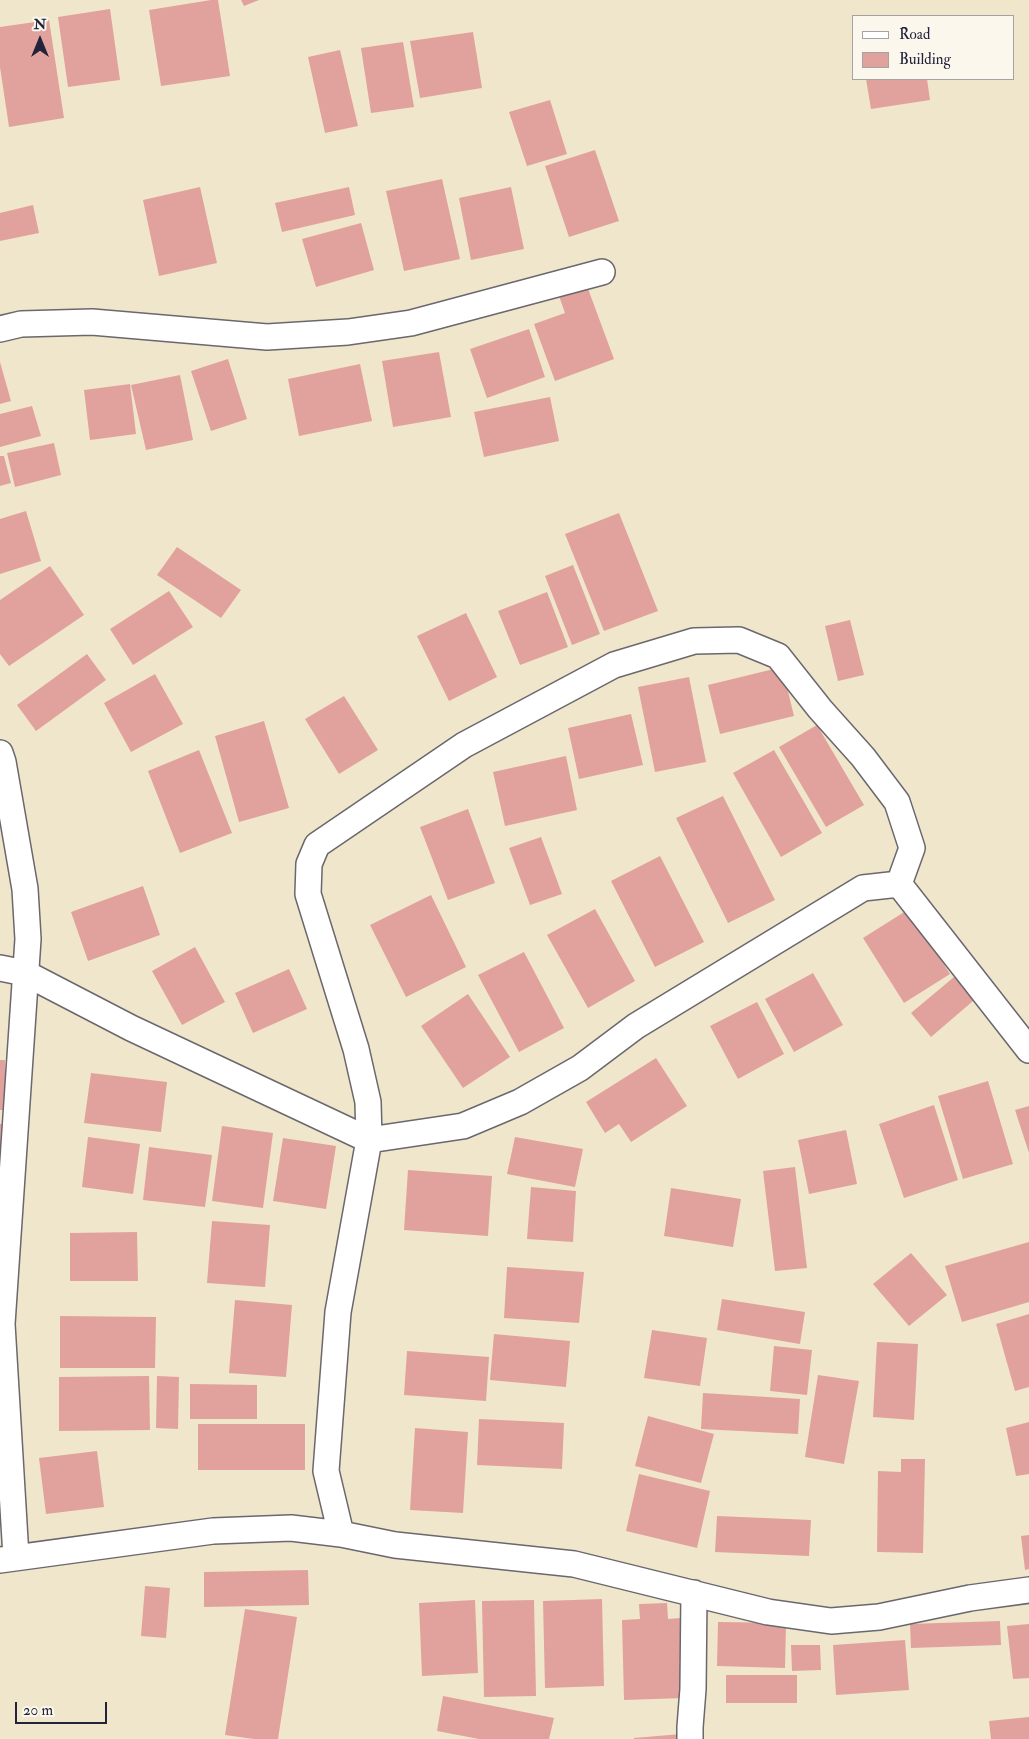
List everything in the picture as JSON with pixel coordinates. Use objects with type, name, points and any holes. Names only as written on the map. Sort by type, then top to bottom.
[{"type":"street","points":[[0,329],[21,324],[92,322],[267,336],[348,332],[412,323],[602,272]]},
{"type":"street","points":[[342,1534],[326,1471],[338,1312],[369,1140],[368,1102],[356,1049],[308,894],[309,864],[317,845],[464,745],[614,666],[694,641],[739,640],[778,656],[820,709],[863,757],[897,802],[912,848],[899,884]]},
{"type":"street","points":[[0,753],[25,889],[28,940],[2,1324],[8,1558],[213,1531],[291,1528],[342,1534],[395,1545],[574,1564],[768,1612],[831,1621],[879,1617],[970,1598],[1029,1590]]},
{"type":"street","points":[[0,968],[25,972],[131,1028],[369,1140],[463,1126],[520,1102],[580,1068],[636,1026],[863,888],[899,884]]},
{"type":"street","points":[[899,884],[1029,1050]]},
{"type":"street","points":[[690,1739],[693,1689],[694,1593]]},
{"type":"building","points":[[218,0],[230,76],[161,86],[149,10]]},
{"type":"building","points":[[241,0],[259,0],[244,6]]},
{"type":"building","points":[[110,9],[120,80],[68,87],[58,17]]},
{"type":"building","points":[[49,20],[64,118],[9,127],[0,67],[0,27]]},
{"type":"building","points":[[473,32],[482,88],[420,98],[410,41]]},
{"type":"building","points":[[403,42],[414,107],[371,113],[361,48]]},
{"type":"building","points":[[340,50],[358,126],[325,133],[308,57]]},
{"type":"building","points":[[866,80],[927,80],[930,100],[871,109]]},
{"type":"building","points":[[550,100],[567,154],[527,166],[509,112]]},
{"type":"building","points":[[595,150],[619,221],[569,237],[545,166]]},
{"type":"building","points":[[442,179],[460,259],[404,271],[386,191]]},
{"type":"building","points":[[200,187],[217,263],[159,276],[143,200]]},
{"type":"building","points":[[349,187],[355,215],[282,232],[275,203]]},
{"type":"building","points":[[511,187],[524,249],[471,260],[459,198]]},
{"type":"building","points":[[33,205],[39,233],[0,241],[0,213]]},
{"type":"building","points":[[361,223],[374,270],[316,287],[302,239]]},
{"type":"building","points":[[587,286],[614,359],[555,381],[534,324],[565,313],[559,296]]},
{"type":"building","points":[[529,329],[545,377],[487,398],[470,349]]},
{"type":"building","points":[[439,352],[451,417],[393,427],[382,361]]},
{"type":"building","points":[[228,359],[247,419],[211,431],[191,371]]},
{"type":"building","points":[[0,362],[11,401],[0,404]]},
{"type":"building","points":[[360,364],[372,421],[299,436],[288,379]]},
{"type":"building","points":[[180,375],[193,440],[146,450],[131,385]]},
{"type":"building","points":[[130,384],[136,434],[90,440],[84,390]]},
{"type":"building","points":[[550,397],[559,441],[484,457],[474,412]]},
{"type":"building","points":[[32,406],[41,436],[0,447],[0,414]]},
{"type":"building","points":[[54,443],[61,475],[15,487],[7,453]]},
{"type":"building","points":[[0,456],[4,456],[11,483],[0,486]]},
{"type":"building","points":[[26,511],[41,561],[0,574],[0,519]]},
{"type":"building","points":[[619,513],[658,611],[604,631],[565,534]]},
{"type":"building","points":[[177,547],[241,590],[221,618],[157,575]]},
{"type":"building","points":[[573,565],[600,634],[572,645],[545,576]]},
{"type":"building","points":[[50,566],[84,615],[9,666],[0,654],[0,600]]},
{"type":"building","points":[[169,591],[193,627],[133,665],[110,629]]},
{"type":"building","points":[[547,592],[568,647],[520,665],[498,611]]},
{"type":"building","points":[[466,613],[497,677],[449,701],[417,636]]},
{"type":"building","points":[[850,620],[864,675],[838,681],[825,626]]},
{"type":"building","points":[[87,654],[106,680],[36,731],[17,705]]},
{"type":"building","points":[[782,667],[794,716],[720,734],[708,685]]},
{"type":"building","points":[[155,674],[183,724],[131,752],[104,703]]},
{"type":"building","points":[[689,677],[706,762],[655,772],[638,687]]},
{"type":"building","points":[[344,696],[378,750],[339,774],[305,719]]},
{"type":"building","points":[[631,714],[643,765],[579,779],[568,728]]},
{"type":"building","points":[[264,721],[289,808],[239,822],[215,736]]},
{"type":"building","points":[[817,725],[864,805],[826,827],[779,747]]},
{"type":"building","points":[[199,750],[232,833],[180,853],[148,771]]},
{"type":"building","points":[[774,750],[822,833],[781,857],[733,773]]},
{"type":"building","points":[[566,756],[577,810],[505,826],[493,772]]},
{"type":"building","points":[[723,796],[775,900],[728,923],[676,818]]},
{"type":"building","points":[[468,809],[495,883],[448,900],[420,827]]},
{"type":"building","points":[[541,837],[562,894],[530,905],[509,848]]},
{"type":"building","points":[[660,856],[704,942],[655,967],[611,881]]},
{"type":"building","points":[[143,886],[160,935],[88,961],[71,912]]},
{"type":"building","points":[[431,895],[466,967],[406,997],[370,925]]},
{"type":"building","points":[[595,909],[635,981],[588,1008],[547,935]]},
{"type":"building","points":[[909,909],[950,974],[904,1003],[863,938]]},
{"type":"building","points":[[195,947],[225,1002],[182,1025],[152,971]]},
{"type":"building","points":[[524,952],[564,1028],[519,1052],[478,975]]},
{"type":"building","points":[[289,969],[307,1009],[253,1033],[235,993]]},
{"type":"building","points":[[960,972],[980,995],[931,1037],[911,1013]]},
{"type":"building","points":[[813,973],[843,1025],[794,1052],[765,999]]},
{"type":"building","points":[[468,994],[510,1057],[463,1088],[421,1026]]},
{"type":"building","points":[[757,1002],[784,1054],[738,1079],[710,1026]]},
{"type":"building","points":[[656,1058],[687,1106],[631,1142],[619,1124],[605,1133],[586,1102]]},
{"type":"building","points":[[0,1060],[5,1060],[5,1110],[0,1110]]},
{"type":"building","points":[[91,1073],[167,1082],[161,1132],[84,1123]]},
{"type":"building","points":[[988,1081],[1013,1164],[963,1179],[938,1096]]},
{"type":"building","points":[[934,1105],[958,1180],[904,1198],[879,1124]]},
{"type":"building","points":[[1029,1106],[1029,1153],[1015,1110]]},
{"type":"building","points":[[0,1124],[4,1124],[0,1174]]},
{"type":"building","points":[[222,1126],[273,1133],[263,1208],[212,1201]]},
{"type":"building","points":[[846,1130],[857,1184],[809,1194],[798,1140]]},
{"type":"building","points":[[88,1137],[140,1144],[133,1194],[82,1187]]},
{"type":"building","points":[[515,1137],[583,1149],[575,1187],[507,1174]]},
{"type":"building","points":[[283,1138],[336,1146],[326,1209],[273,1201]]},
{"type":"building","points":[[149,1147],[212,1155],[205,1207],[143,1200]]},
{"type":"building","points":[[795,1167],[807,1268],[775,1271],[763,1171]]},
{"type":"building","points":[[408,1170],[492,1176],[488,1236],[404,1230]]},
{"type":"building","points":[[531,1187],[576,1191],[573,1242],[527,1239]]},
{"type":"building","points":[[671,1188],[741,1199],[733,1247],[664,1236]]},
{"type":"building","points":[[212,1221],[270,1225],[265,1287],[207,1283]]},
{"type":"building","points":[[137,1232],[138,1281],[70,1281],[70,1233]]},
{"type":"building","points":[[1029,1242],[1029,1302],[962,1322],[945,1266]]},
{"type":"building","points":[[911,1253],[947,1295],[909,1326],[873,1284]]},
{"type":"building","points":[[507,1267],[584,1272],[579,1323],[504,1318]]},
{"type":"building","points":[[722,1299],[805,1312],[800,1344],[717,1330]]},
{"type":"building","points":[[235,1300],[292,1305],[286,1377],[229,1373]]},
{"type":"building","points":[[1029,1314],[1029,1387],[1015,1391],[996,1324]]},
{"type":"building","points":[[60,1316],[156,1317],[155,1368],[60,1368]]},
{"type":"building","points":[[652,1330],[707,1338],[700,1386],[644,1378]]},
{"type":"building","points":[[494,1334],[570,1341],[566,1387],[490,1380]]},
{"type":"building","points":[[877,1342],[918,1344],[914,1420],[873,1417]]},
{"type":"building","points":[[774,1346],[812,1350],[807,1395],[770,1391]]},
{"type":"building","points":[[407,1351],[489,1357],[486,1401],[404,1395]]},
{"type":"building","points":[[818,1375],[859,1381],[844,1464],[805,1457]]},
{"type":"building","points":[[149,1376],[150,1430],[59,1431],[59,1377]]},
{"type":"building","points":[[157,1376],[179,1377],[178,1429],[156,1428]]},
{"type":"building","points":[[190,1384],[257,1385],[257,1419],[190,1419]]},
{"type":"building","points":[[703,1393],[800,1399],[798,1434],[701,1429]]},
{"type":"building","points":[[648,1416],[714,1434],[701,1483],[635,1466]]},
{"type":"building","points":[[479,1419],[564,1423],[562,1469],[477,1465]]},
{"type":"building","points":[[1029,1422],[1029,1474],[1016,1476],[1006,1428]]},
{"type":"building","points":[[198,1424],[305,1424],[305,1470],[198,1470]]},
{"type":"building","points":[[415,1428],[468,1432],[463,1513],[410,1510]]},
{"type":"building","points":[[97,1451],[104,1507],[46,1514],[39,1458]]},
{"type":"building","points":[[901,1459],[925,1459],[923,1553],[877,1552],[878,1471],[901,1472]]},
{"type":"building","points":[[639,1474],[710,1491],[697,1548],[626,1531]]},
{"type":"building","points":[[717,1516],[811,1520],[809,1556],[715,1552]]},
{"type":"building","points":[[1029,1535],[1029,1569],[1025,1570],[1021,1536]]},
{"type":"building","points":[[308,1570],[309,1605],[204,1607],[204,1572]]},
{"type":"building","points":[[145,1586],[170,1588],[166,1638],[141,1636]]},
{"type":"building","points":[[602,1599],[604,1686],[545,1688],[543,1601]]},
{"type":"building","points":[[475,1600],[478,1673],[422,1676],[419,1603]]},
{"type":"building","points":[[534,1600],[536,1696],[484,1697],[482,1601]]},
{"type":"building","points":[[667,1603],[668,1619],[681,1618],[684,1698],[624,1700],[622,1620],[640,1619],[639,1604]]},
{"type":"building","points":[[245,1609],[297,1617],[278,1739],[254,1739],[225,1735]]},
{"type":"building","points":[[1000,1621],[1001,1645],[911,1648],[910,1624]]},
{"type":"building","points":[[718,1622],[786,1623],[785,1668],[717,1666]]},
{"type":"building","points":[[1029,1624],[1029,1678],[1013,1679],[1007,1626]]},
{"type":"building","points":[[905,1640],[909,1690],[836,1695],[833,1645]]},
{"type":"building","points":[[791,1645],[820,1645],[821,1670],[792,1671]]},
{"type":"building","points":[[726,1675],[797,1675],[797,1703],[726,1703]]},
{"type":"building","points":[[443,1696],[554,1718],[549,1739],[479,1739],[437,1731]]},
{"type":"building","points":[[1029,1717],[1029,1739],[991,1739],[989,1721]]},
{"type":"building","points":[[681,1734],[681,1739],[634,1739],[634,1738]]}]
